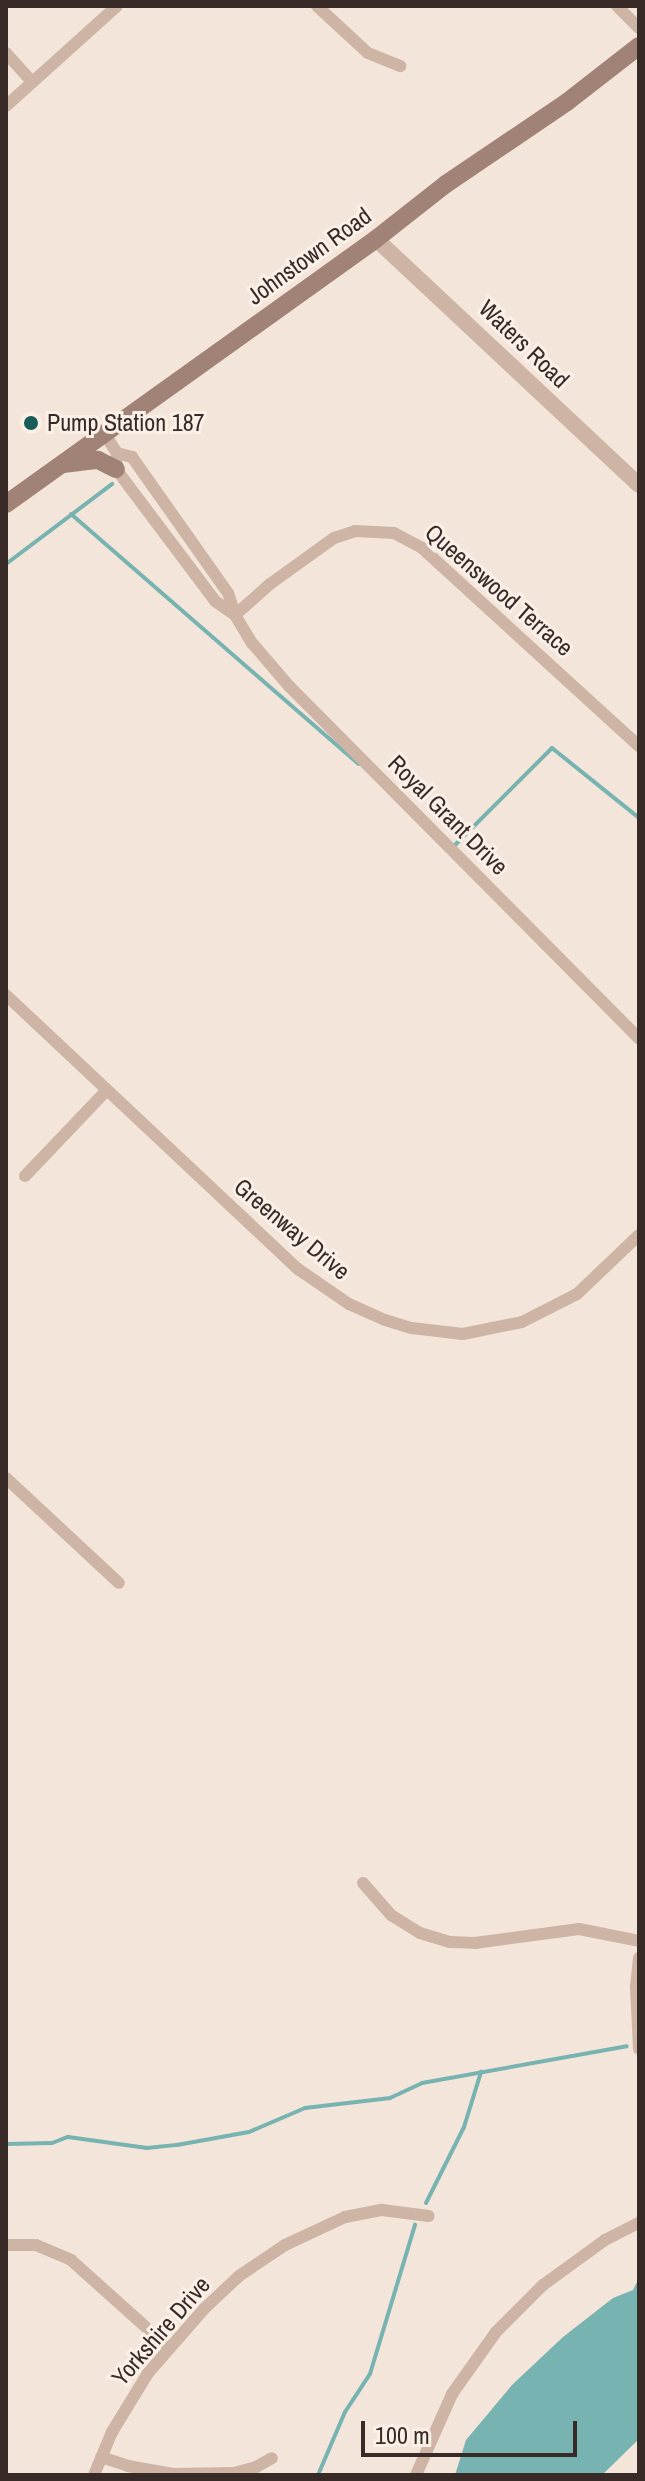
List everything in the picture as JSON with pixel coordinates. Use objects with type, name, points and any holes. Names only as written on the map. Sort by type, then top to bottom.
[{"type":"main road","name":"Johnstown Road","points":[[6,504],[376,239],[446,184],[567,102],[639,46]]},
{"type":"main road","points":[[60,464],[116,461]]},
{"type":"street","points":[[6,106],[117,6]]},
{"type":"street","points":[[317,6],[368,53],[400,66]]},
{"type":"street","points":[[617,6],[639,28]]},
{"type":"street","points":[[6,53],[32,82]]},
{"type":"street","name":"Waters Road","points":[[376,239],[639,485]]},
{"type":"street","name":"Royal Grant Drive","points":[[104,433],[116,461],[215,601],[235,615]]},
{"type":"street","name":"Royal Grant Drive","points":[[116,461],[132,457],[228,593],[235,615],[252,643],[289,686],[639,1039]]},
{"type":"street","name":"Queenswood Terrace","points":[[235,615],[270,584],[334,538],[355,531],[394,533],[432,557],[639,746]]},
{"type":"street","name":"Greenway Drive","points":[[6,995],[298,1269],[349,1304],[412,1328],[444,1333],[479,1332],[542,1314],[577,1294],[639,1235]]},
{"type":"street","points":[[25,1176],[106,1091]]},
{"type":"street","points":[[6,1478],[119,1583]]},
{"type":"street","points":[[363,1883],[391,1915],[420,1933],[450,1942],[475,1943],[579,1929],[639,1941]]},
{"type":"street","points":[[639,1958],[636,1987],[639,2049]]},
{"type":"street","name":"Yorkshire Drive","points":[[94,2475],[125,2407],[169,2348],[239,2276],[312,2231],[345,2217],[402,2211],[429,2216]]},
{"type":"street","points":[[416,2475],[452,2394],[496,2332],[566,2267],[639,2223]]},
{"type":"street","points":[[6,2245],[36,2245],[71,2260],[169,2348]]},
{"type":"street","points":[[101,2457],[128,2466],[174,2474],[234,2473],[256,2467],[272,2458]]},
{"type":"water","points":[[639,2278],[639,2439],[602,2475],[455,2475],[466,2440],[512,2385],[563,2337],[613,2298],[633,2290]]},
{"type":"waterway","points":[[6,564],[112,484]]},
{"type":"waterway","points":[[71,514],[359,764]]},
{"type":"waterway","points":[[453,847],[552,748],[639,818]]},
{"type":"waterway","points":[[6,2144],[52,2143],[68,2137],[147,2148],[177,2145],[249,2132],[305,2108],[390,2098],[422,2083],[627,2046]]},
{"type":"waterway","points":[[426,2203],[464,2127],[481,2072]]},
{"type":"waterway","points":[[318,2475],[345,2412],[370,2374],[415,2225]]},
{"type":"place","name":"Pump Station 187","points":[[31,423]]}]
